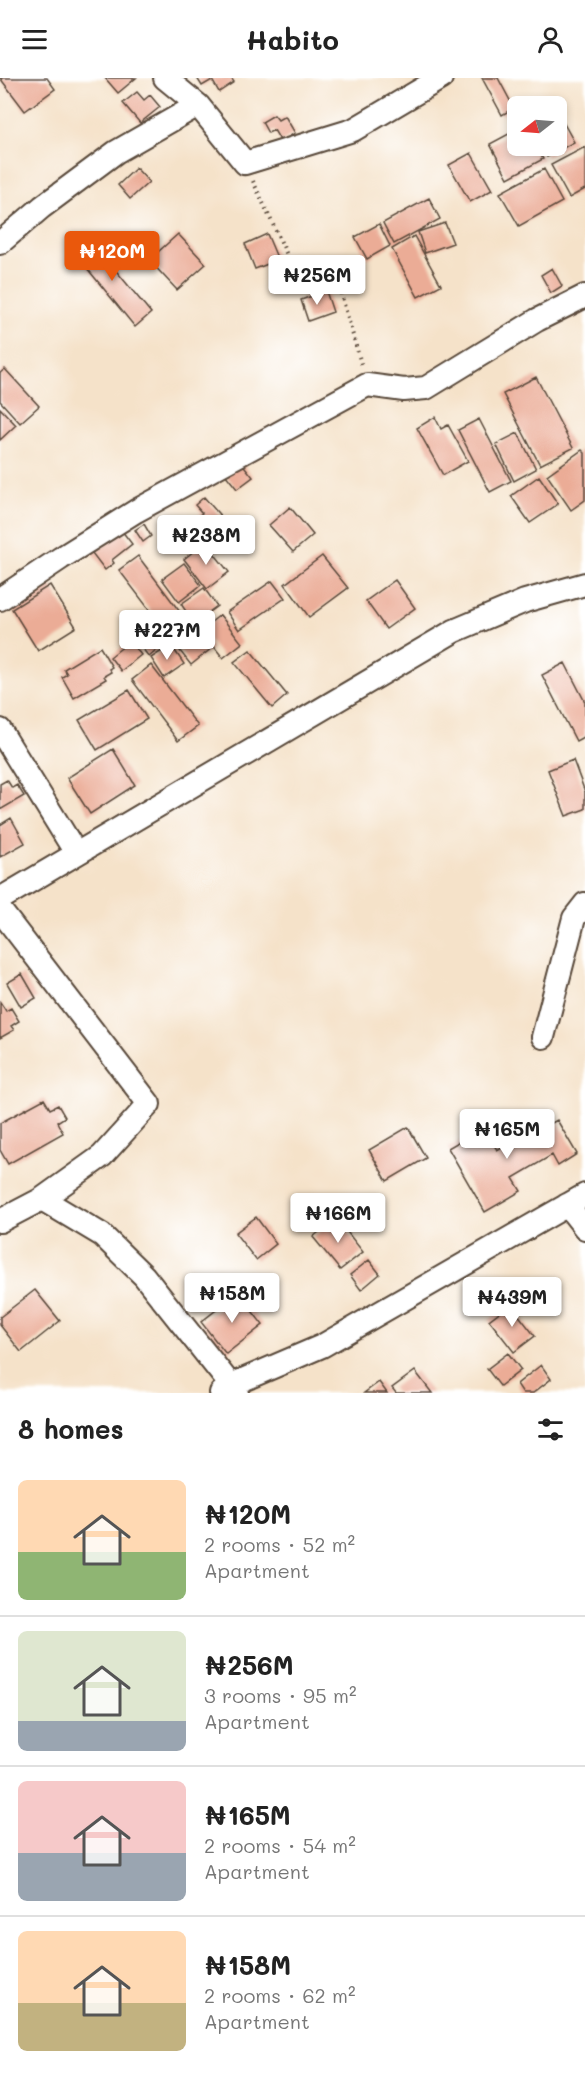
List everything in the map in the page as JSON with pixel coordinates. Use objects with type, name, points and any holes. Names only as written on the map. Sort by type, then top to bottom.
[{"type":"street","points":[[165,78],[198,105],[245,163],[353,130],[441,78]]},
{"type":"street","points":[[0,243],[42,207],[116,152],[198,105]]},
{"type":"street","points":[[0,599],[136,511],[367,385],[404,390],[426,388],[537,320],[585,296]]},
{"type":"street","points":[[0,899],[454,631],[525,601],[585,584]]},
{"type":"street","points":[[0,730],[76,854]]},
{"type":"street","points":[[543,1037],[574,918],[585,904]]},
{"type":"street","points":[[0,910],[149,1104],[102,1156],[42,1199],[0,1221]]},
{"type":"street","points":[[42,1199],[102,1235],[144,1276],[230,1390],[322,1346],[576,1200],[585,1228]]},
{"type":"path","points":[[245,163],[304,292],[338,283],[367,385]]},
{"type":"building","points":[[0,78],[47,78],[55,89],[25,111]]},
{"type":"building","points":[[105,78],[136,78],[118,93]]},
{"type":"building","points":[[197,78],[231,78],[234,82],[219,92],[212,80],[202,86]]},
{"type":"building","points":[[482,78],[498,78],[508,96],[507,112],[502,115]]},
{"type":"building","points":[[137,92],[144,100],[150,95],[160,107],[140,123],[123,103]]},
{"type":"building","points":[[274,115],[278,120],[285,116],[295,133],[281,142],[274,130],[268,133],[262,122]]},
{"type":"building","points":[[567,129],[574,142],[567,146]]},
{"type":"building","points":[[507,135],[507,156],[541,156],[543,159],[508,178],[490,144]]},
{"type":"building","points":[[585,147],[585,189],[569,198],[551,165]]},
{"type":"building","points":[[471,153],[492,190],[470,202],[449,165]]},
{"type":"building","points":[[136,168],[149,182],[130,199],[118,185]]},
{"type":"building","points":[[544,169],[562,202],[519,226],[500,193]]},
{"type":"building","points":[[429,198],[440,219],[394,244],[383,223]]},
{"type":"building","points":[[445,223],[453,243],[425,253],[418,232]]},
{"type":"building","points":[[379,224],[390,246],[367,259],[355,237]]},
{"type":"building","points":[[178,234],[206,264],[177,290],[149,260]]},
{"type":"building","points":[[267,234],[278,260],[255,269],[245,244]]},
{"type":"building","points":[[414,236],[441,285],[418,297],[392,249]]},
{"type":"building","points":[[89,238],[151,313],[135,327],[73,251]]},
{"type":"building","points":[[552,268],[562,286],[551,293],[541,275]]},
{"type":"building","points":[[326,291],[333,312],[308,321],[301,300]]},
{"type":"building","points":[[5,369],[39,406],[20,423],[0,401],[0,373]]},
{"type":"building","points":[[536,377],[573,448],[540,465],[503,394]]},
{"type":"building","points":[[0,408],[16,425],[0,440]]},
{"type":"building","points":[[435,417],[441,429],[448,425],[468,461],[443,475],[417,428]]},
{"type":"building","points":[[479,419],[511,481],[490,492],[458,430]]},
{"type":"building","points":[[518,433],[536,469],[514,481],[496,444]]},
{"type":"building","points":[[582,450],[585,453],[585,500],[571,510],[547,475]]},
{"type":"building","points":[[241,462],[253,477],[237,489],[225,474]]},
{"type":"building","points":[[539,476],[558,504],[530,523],[511,496]]},
{"type":"building","points":[[204,497],[229,526],[213,539],[195,519],[202,513],[195,505]]},
{"type":"building","points":[[290,507],[313,535],[293,552],[269,525]]},
{"type":"building","points":[[144,524],[151,536],[143,542],[135,530]]},
{"type":"building","points":[[122,531],[132,544],[112,560],[114,563],[105,570],[92,553]]},
{"type":"building","points":[[205,542],[229,572],[207,589],[184,559]]},
{"type":"building","points":[[138,556],[189,624],[171,638],[119,570]]},
{"type":"building","points":[[322,556],[348,588],[309,617],[285,584]]},
{"type":"building","points":[[184,563],[201,585],[179,602],[162,579]]},
{"type":"building","points":[[395,580],[415,608],[386,629],[366,601]]},
{"type":"building","points":[[272,581],[285,598],[239,630],[227,612]]},
{"type":"building","points":[[50,585],[76,627],[38,651],[12,609]]},
{"type":"building","points":[[204,588],[217,606],[194,623],[181,604]]},
{"type":"building","points":[[220,615],[242,643],[223,658],[201,630]]},
{"type":"building","points":[[197,630],[212,648],[191,665],[176,646]]},
{"type":"building","points":[[152,640],[158,649],[149,657],[142,648]]},
{"type":"building","points":[[130,641],[141,655],[121,671],[110,657]]},
{"type":"building","points":[[171,645],[184,664],[164,678],[151,658]]},
{"type":"building","points":[[100,647],[112,667],[109,669],[111,672],[104,676],[106,679],[74,698],[62,677],[67,674],[64,669]]},
{"type":"building","points":[[250,650],[287,695],[272,708],[234,662]]},
{"type":"building","points":[[565,663],[585,702],[585,736],[576,741],[542,675]]},
{"type":"building","points":[[151,665],[198,726],[178,741],[132,680]]},
{"type":"building","points":[[129,690],[147,719],[97,750],[79,720]]},
{"type":"building","points":[[113,749],[135,785],[90,814],[67,778]]},
{"type":"building","points":[[573,760],[585,792],[585,809],[566,816],[548,770]]},
{"type":"building","points":[[7,780],[12,788],[17,785],[24,796],[0,810],[0,784]]},
{"type":"building","points":[[11,818],[25,843],[0,857],[0,825]]},
{"type":"building","points":[[22,974],[36,998],[21,1007],[7,983]]},
{"type":"building","points":[[0,1002],[6,1011],[11,1008],[19,1021],[11,1026],[14,1030],[0,1038]]},
{"type":"building","points":[[44,1099],[50,1109],[58,1105],[65,1117],[57,1122],[63,1133],[8,1164],[0,1150],[0,1123]]},
{"type":"building","points":[[557,1120],[577,1154],[558,1166],[552,1155],[513,1178],[521,1191],[485,1212],[448,1148],[484,1127],[497,1150],[515,1140],[512,1135],[530,1125],[534,1133]]},
{"type":"building","points":[[408,1127],[426,1158],[387,1181],[369,1150]]},
{"type":"building","points":[[256,1217],[276,1244],[256,1260],[235,1233]]},
{"type":"building","points":[[336,1218],[363,1252],[340,1270],[313,1237]]},
{"type":"building","points":[[369,1260],[380,1274],[361,1290],[350,1275]]},
{"type":"building","points":[[35,1290],[60,1321],[21,1352],[0,1325],[0,1317]]},
{"type":"building","points":[[238,1293],[263,1325],[226,1354],[201,1322]]},
{"type":"building","points":[[510,1304],[535,1336],[514,1352],[489,1320]]},
{"type":"building","points":[[508,1353],[521,1370],[500,1386],[487,1369]]},
{"type":"building","points":[[541,1365],[551,1379],[533,1393],[523,1393],[517,1384]]},
{"type":"building","points":[[415,1371],[432,1393],[396,1393],[392,1388]]},
{"type":"building","points":[[379,1382],[387,1393],[364,1393]]}]
